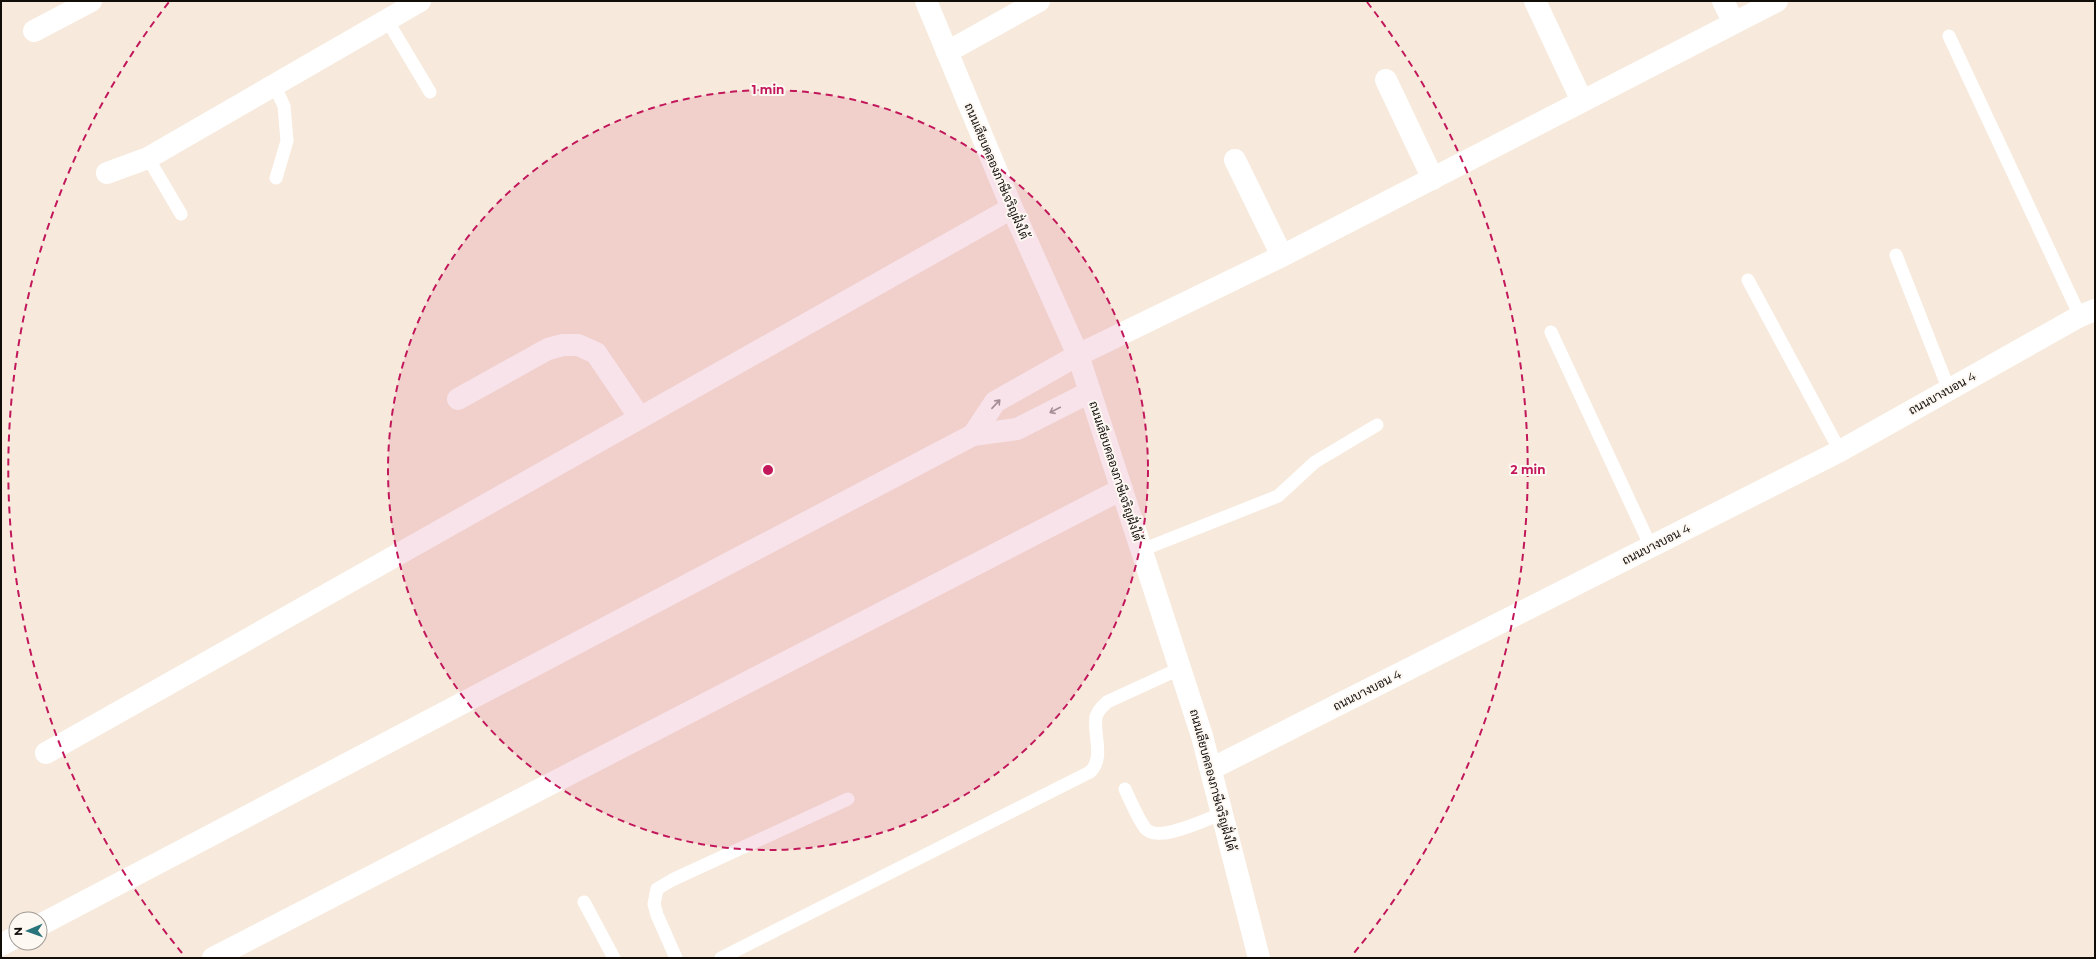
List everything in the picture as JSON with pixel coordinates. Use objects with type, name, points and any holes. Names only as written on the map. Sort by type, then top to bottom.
[{"type":"street","points":[[34,31],[91,1]]},
{"type":"street","points":[[107,173],[148,158],[420,1]]},
{"type":"street","name":"ถนนเลียบคลองภาษีเจริญฝั่งใต้","points":[[926,1],[1012,208],[1078,355],[1181,668],[1211,769],[1259,958]]},
{"type":"street","points":[[947,52],[1039,1]]},
{"type":"street","points":[[1535,1],[1582,101]]},
{"type":"street","points":[[1723,1],[1734,23]]},
{"type":"street","points":[[973,435],[995,402],[1078,355],[1282,256],[1777,1]]},
{"type":"street","points":[[1386,80],[1433,179]]},
{"type":"street","points":[[1236,160],[1282,256]]},
{"type":"street","points":[[46,754],[1012,208]]},
{"type":"street","name":"ถนนบางบอน 4","points":[[1211,769],[1840,451],[2088,313]]},
{"type":"street","points":[[458,399],[548,349],[563,345],[578,345],[596,353],[640,418]]},
{"type":"street","points":[[48,921],[973,435],[1017,429],[1090,392]]},
{"type":"street","points":[[213,958],[1122,489]]},
{"type":"lane","points":[[387,20],[430,92]]},
{"type":"lane","points":[[1949,36],[2088,313]]},
{"type":"lane","points":[[274,85],[284,106],[287,140],[276,178]]},
{"type":"lane","points":[[148,158],[181,214]]},
{"type":"lane","points":[[1896,255],[1949,390]]},
{"type":"lane","points":[[1748,280],[1840,451]]},
{"type":"lane","points":[[1551,332],[1651,547]]},
{"type":"lane","points":[[1142,550],[1278,496],[1315,462],[1377,425]]},
{"type":"lane","points":[[721,958],[1090,772],[1095,767],[1098,758],[1096,716],[1100,710],[1107,702],[1181,668]]},
{"type":"lane","points":[[1125,789],[1145,829],[1152,833],[1166,834],[1222,813]]},
{"type":"lane","points":[[676,958],[657,915],[654,904],[657,890],[672,880],[848,799]]},
{"type":"lane","points":[[584,902],[614,958]]}]
